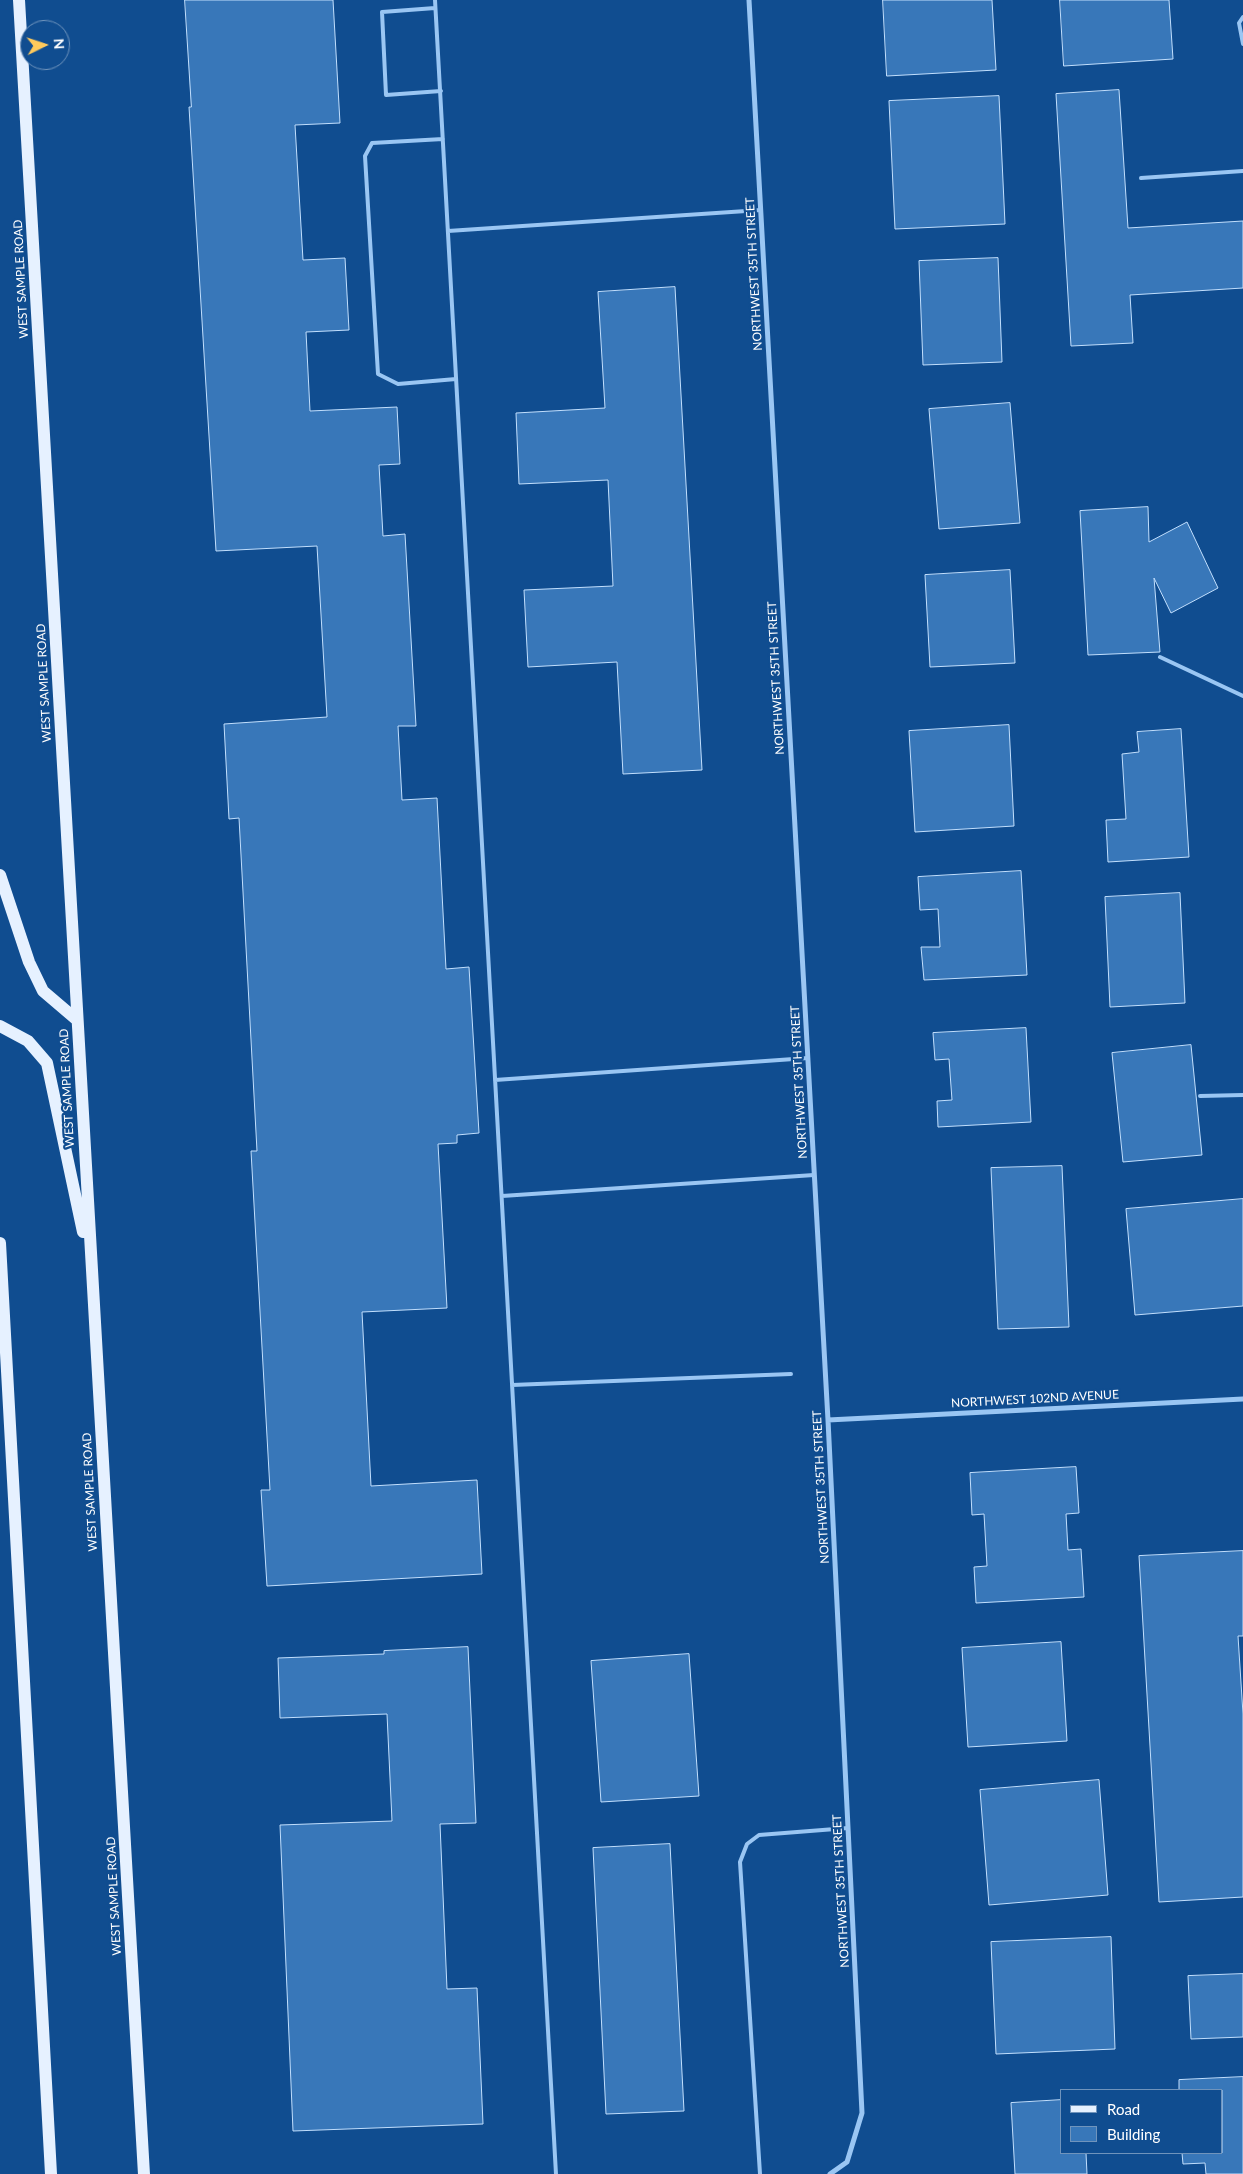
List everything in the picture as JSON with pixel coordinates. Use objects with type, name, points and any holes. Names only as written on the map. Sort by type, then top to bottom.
[{"type":"main road","name":"WEST SAMPLE ROAD","points":[[18,0],[144,2174]]},
{"type":"main road","points":[[0,875],[29,962],[43,991],[77,1020]]},
{"type":"main road","points":[[0,1026],[28,1041],[47,1063],[91,1272]]},
{"type":"main road","points":[[0,1243],[51,2174]]},
{"type":"street","name":"NORTHWEST 35TH STREET","points":[[749,0],[828,1420],[862,2113],[847,2162],[830,2174]]},
{"type":"street","name":"NORTHWEST 102ND AVENUE","points":[[828,1420],[1243,1399]]},
{"type":"lane","points":[[435,0],[556,2174]]},
{"type":"lane","points":[[435,8],[382,12],[386,95],[440,91]]},
{"type":"lane","points":[[1243,17],[1239,24],[1243,44]]},
{"type":"lane","points":[[443,139],[372,143],[364,156],[378,374],[398,384],[456,379]]},
{"type":"lane","points":[[1141,178],[1243,171]]},
{"type":"lane","points":[[448,231],[761,210]]},
{"type":"lane","points":[[1160,657],[1243,696]]},
{"type":"lane","points":[[495,1080],[808,1058]]},
{"type":"lane","points":[[1200,1096],[1243,1095]]},
{"type":"lane","points":[[502,1196],[814,1174]]},
{"type":"lane","points":[[512,1384],[790,1374]]},
{"type":"lane","points":[[760,2174],[740,1862],[747,1844],[759,1836],[848,1828]]},
{"type":"building","points":[[185,0],[333,0],[340,123],[295,125],[303,260],[345,258],[349,330],[306,332],[310,411],[397,407],[400,464],[379,465],[383,536],[405,534],[416,726],[398,726],[402,800],[437,798],[446,969],[469,967],[479,1133],[457,1135],[457,1143],[438,1144],[447,1308],[362,1312],[371,1486],[477,1480],[482,1574],[267,1586],[261,1490],[270,1490],[251,1151],[257,1151],[239,818],[229,819],[224,724],[327,717],[317,546],[216,551],[189,107],[191,107]]},
{"type":"building","points":[[883,0],[992,0],[996,70],[887,76]]},
{"type":"building","points":[[1060,0],[1169,0],[1173,59],[1064,66]]},
{"type":"building","points":[[1119,90],[1128,228],[1243,221],[1243,288],[1130,295],[1133,343],[1071,346],[1056,94]]},
{"type":"building","points":[[999,96],[1005,224],[895,229],[889,101]]},
{"type":"building","points":[[998,258],[1002,362],[923,365],[919,261]]},
{"type":"building","points":[[675,287],[702,770],[623,774],[617,662],[528,667],[524,590],[613,586],[608,480],[519,484],[516,413],[605,408],[598,292]]},
{"type":"building","points":[[1010,403],[1020,523],[939,529],[929,409]]},
{"type":"building","points":[[1148,507],[1149,542],[1187,522],[1218,588],[1171,613],[1154,578],[1160,652],[1088,655],[1080,511]]},
{"type":"building","points":[[1010,570],[1015,663],[930,667],[925,575]]},
{"type":"building","points":[[1009,725],[1014,826],[915,832],[909,731]]},
{"type":"building","points":[[1181,729],[1189,857],[1108,862],[1106,820],[1126,819],[1122,754],[1139,752],[1137,732]]},
{"type":"building","points":[[1021,871],[1027,975],[924,980],[921,947],[940,947],[938,909],[920,910],[918,877]]},
{"type":"building","points":[[1180,893],[1185,1003],[1110,1007],[1105,897]]},
{"type":"building","points":[[1026,1028],[1031,1122],[938,1127],[937,1101],[952,1100],[949,1059],[935,1060],[933,1033]]},
{"type":"building","points":[[1191,1045],[1202,1155],[1123,1162],[1112,1053]]},
{"type":"building","points":[[1062,1166],[1069,1327],[998,1329],[991,1168]]},
{"type":"building","points":[[1243,1199],[1243,1306],[1135,1315],[1126,1209]]},
{"type":"building","points":[[1076,1467],[1079,1513],[1066,1514],[1068,1550],[1081,1549],[1084,1597],[976,1603],[974,1567],[987,1566],[984,1514],[972,1515],[970,1473]]},
{"type":"building","points":[[1243,1551],[1243,1636],[1238,1636],[1243,1714],[1243,1897],[1159,1902],[1139,1556]]},
{"type":"building","points":[[1061,1642],[1067,1741],[968,1747],[962,1648]]},
{"type":"building","points":[[468,1647],[476,1823],[440,1824],[447,1989],[477,1988],[483,2124],[293,2131],[280,1825],[392,1821],[387,1714],[280,1718],[278,1658],[384,1654],[384,1651]]},
{"type":"building","points":[[689,1654],[699,1796],[601,1802],[591,1661]]},
{"type":"building","points":[[1099,1780],[1108,1895],[989,1905],[980,1790]]},
{"type":"building","points":[[670,1844],[684,2111],[606,2114],[593,1848]]},
{"type":"building","points":[[1111,1937],[1115,2049],[996,2054],[991,1942]]},
{"type":"building","points":[[1243,1974],[1243,2037],[1191,2039],[1188,1976]]},
{"type":"building","points":[[1243,2077],[1243,2174],[1206,2174],[1205,2163],[1183,2164],[1182,2154],[1223,2154],[1223,2089],[1179,2089],[1179,2080]]},
{"type":"building","points":[[1060,2100],[1060,2154],[1086,2154],[1087,2174],[1015,2174],[1011,2103]]}]
